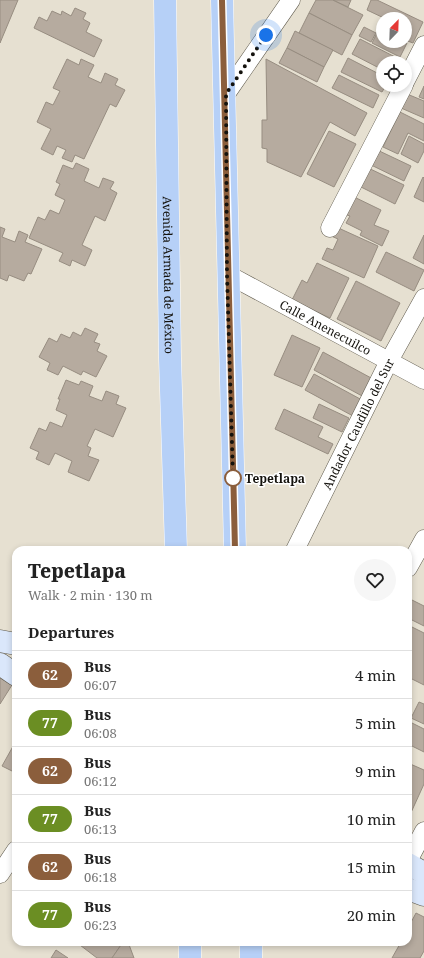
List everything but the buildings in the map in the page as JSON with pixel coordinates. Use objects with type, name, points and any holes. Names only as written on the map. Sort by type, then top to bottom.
[{"type":"main road","name":"Avenida Armada de México","points":[[165,0],[170,350],[176,546]]},
{"type":"main road","points":[[222,0],[226,94],[227,274],[235,546]]},
{"type":"main road","points":[[190,946],[190,958]]},
{"type":"main road","points":[[251,946],[251,958]]},
{"type":"street","points":[[226,94],[291,0]]},
{"type":"street","points":[[412,68],[424,45]]},
{"type":"street","points":[[330,228],[400,92]]},
{"type":"street","name":"Calle Anenecuilco","points":[[227,274],[424,380]]},
{"type":"street","name":"Andador Caudillo del Sur","points":[[297,546],[389,361],[424,298]]},
{"type":"street","points":[[412,561],[424,539]]},
{"type":"street","points":[[0,641],[12,643]]},
{"type":"street","points":[[0,664],[12,672]]},
{"type":"street","points":[[412,854],[424,831]]},
{"type":"street","points":[[0,874],[12,856]]},
{"type":"street","points":[[412,866],[424,874]]},
{"type":"street","points":[[412,890],[424,895]]},
{"type":"bus line","name":"62","points":[[222,0],[226,94],[227,274],[235,546]]},
{"type":"place","name":"Tepetlapa","points":[[233,478]]},
{"type":"route","points":[[233,478],[227,274],[226,94],[266,35]]}]
